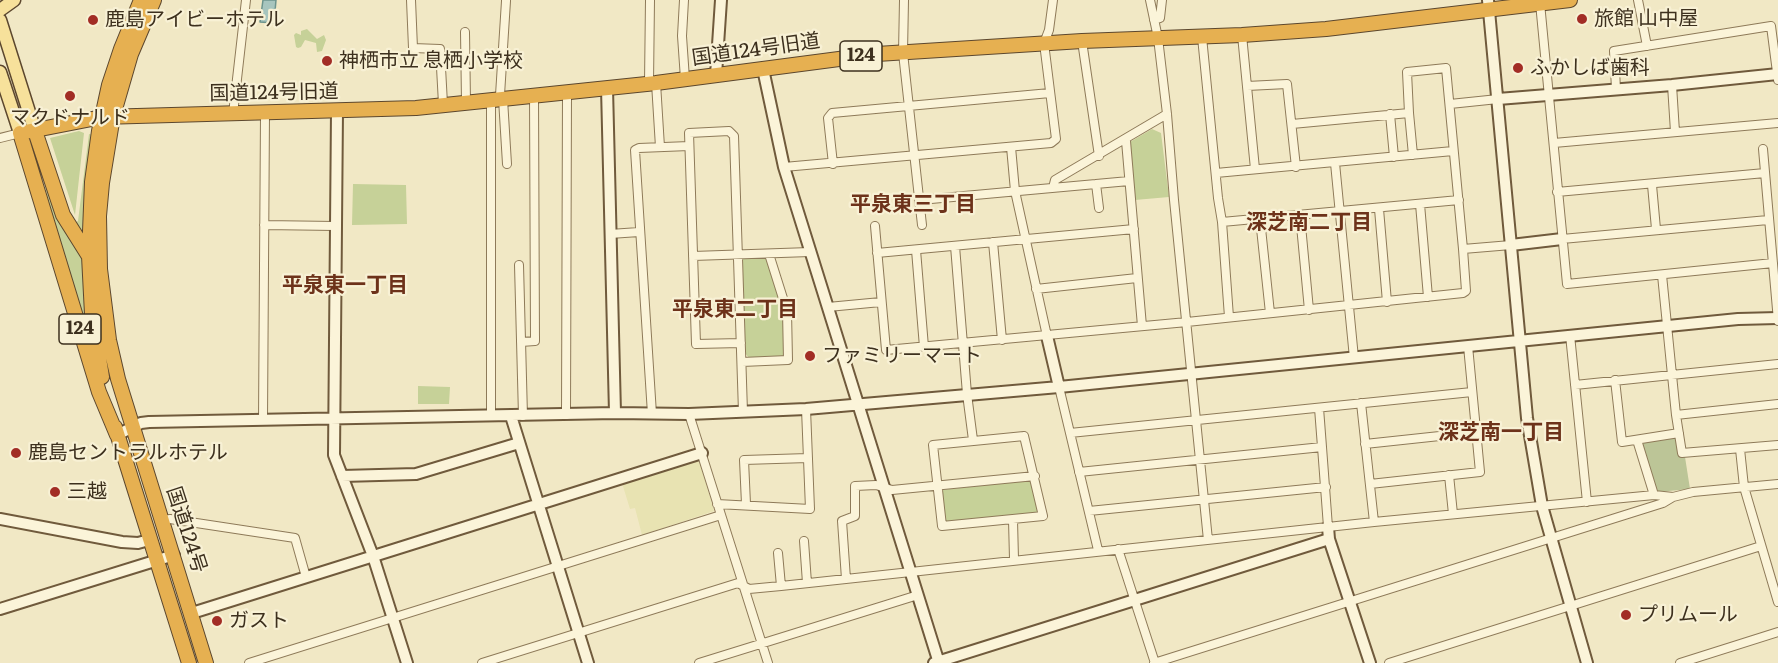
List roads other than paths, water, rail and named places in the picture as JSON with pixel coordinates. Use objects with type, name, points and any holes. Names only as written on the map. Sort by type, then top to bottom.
[{"type":"highway","name":"国道124号","points":[[141,0],[115,66],[107,117],[92,182],[89,256],[92,314],[105,390],[117,435],[185,662]]},
{"type":"highway","name":"国道124号","points":[[154,0],[107,117],[99,216],[100,269],[109,340],[118,379],[206,663]]},
{"type":"highway","name":"国道124号旧道","points":[[20,133],[107,117],[337,111],[443,104],[653,83],[877,54],[1326,29],[1489,5],[1570,0]]},
{"type":"highway","name":"国道124号","points":[[35,131],[63,215],[100,269]]},
{"type":"highway","name":"国道124号","points":[[20,133],[99,392],[117,435]]},
{"type":"main road","points":[[0,10],[14,0]]},
{"type":"main road","points":[[0,20],[35,131]]},
{"type":"main road","points":[[0,72],[20,133]]},
{"type":"street","points":[[233,114],[246,0]]},
{"type":"street","points":[[411,0],[413,48],[440,49],[443,104]]},
{"type":"street","points":[[650,0],[653,83],[660,147]]},
{"type":"street","points":[[684,0],[682,36],[685,79]]},
{"type":"street","points":[[716,75],[721,0]]},
{"type":"street","points":[[904,0],[903,53],[922,225]]},
{"type":"street","points":[[784,167],[1051,143],[1056,139],[1044,43],[1053,0]]},
{"type":"street","points":[[1150,0],[1158,38],[1167,114],[1208,540]]},
{"type":"street","points":[[1154,20],[1160,18],[1162,0]]},
{"type":"street","points":[[1638,0],[1647,46]]},
{"type":"street","points":[[491,416],[497,99],[500,95],[506,1]]},
{"type":"street","points":[[1540,3],[1567,284],[1773,263]]},
{"type":"street","points":[[1489,5],[1527,418],[1542,506],[1587,663]]},
{"type":"street","points":[[1450,104],[1778,76],[1771,26],[1614,51],[1616,89]]},
{"type":"street","points":[[465,32],[466,102]]},
{"type":"street","points":[[1242,35],[1255,169]]},
{"type":"street","points":[[1202,37],[1222,222],[1229,317]]},
{"type":"street","points":[[1082,41],[1099,156]]},
{"type":"street","points":[[875,226],[886,350],[1047,336],[1463,293],[1466,291],[1463,249],[1446,68],[1407,72],[1413,156]]},
{"type":"street","points":[[763,69],[784,167],[911,572],[937,663],[1329,539]]},
{"type":"street","points":[[1247,86],[1287,84],[1296,167]]},
{"type":"street","points":[[1672,85],[1675,132]]},
{"type":"street","points":[[607,88],[615,413]]},
{"type":"street","points":[[566,415],[567,92]]},
{"type":"street","points":[[833,164],[828,118],[832,113],[1050,93]]},
{"type":"street","points":[[521,342],[535,341],[534,95]]},
{"type":"street","points":[[497,99],[507,164]]},
{"type":"street","points":[[337,111],[333,455],[374,556],[407,663]]},
{"type":"street","points":[[263,420],[265,113]]},
{"type":"street","points":[[1292,124],[1409,113]]},
{"type":"street","points":[[1053,188],[1055,180],[1126,141],[1167,114]]},
{"type":"street","points":[[1390,114],[1395,157]]},
{"type":"street","points":[[1554,143],[1778,123]]},
{"type":"street","points":[[741,343],[696,344],[689,133],[729,131],[734,136],[739,254],[743,412]]},
{"type":"street","points":[[0,138],[20,133]]},
{"type":"street","points":[[1126,141],[1142,326]]},
{"type":"street","points":[[652,414],[635,150],[689,146]]},
{"type":"street","points":[[1011,147],[1015,191],[1025,240],[1098,550]]},
{"type":"street","points":[[117,435],[141,423],[149,422],[615,413],[689,414],[806,409],[1059,387],[1738,319],[1778,319],[1763,149]]},
{"type":"street","points":[[1216,173],[1453,151]]},
{"type":"street","points":[[1335,163],[1354,358]]},
{"type":"street","points":[[1557,192],[1765,173]]},
{"type":"street","points":[[920,200],[1129,181]]},
{"type":"street","points":[[1096,184],[1098,208]]},
{"type":"street","points":[[1652,185],[1656,229]]},
{"type":"street","points":[[1222,222],[1459,200]]},
{"type":"street","points":[[1420,204],[1428,297]]},
{"type":"street","points":[[1379,208],[1388,302]]},
{"type":"street","points":[[1300,215],[1309,310]]},
{"type":"street","points":[[1260,219],[1270,313]]},
{"type":"street","points":[[1463,249],[1768,220]]},
{"type":"street","points":[[264,225],[335,226]]},
{"type":"street","points":[[877,253],[1134,229]]},
{"type":"street","points":[[610,234],[639,232]]},
{"type":"street","points":[[993,242],[1002,340]]},
{"type":"street","points":[[955,246],[962,343],[973,440]]},
{"type":"street","points":[[916,250],[924,347]]},
{"type":"street","points":[[693,256],[810,252]]},
{"type":"street","points":[[742,362],[788,360],[788,310],[769,254]]},
{"type":"street","points":[[519,265],[523,416]]},
{"type":"street","points":[[1662,275],[1682,453],[1778,445]]},
{"type":"street","points":[[1036,289],[1137,278]]},
{"type":"street","points":[[828,308],[881,302]]},
{"type":"street","points":[[1570,335],[1587,502]]},
{"type":"street","points":[[1370,484],[1480,472],[1468,346]]},
{"type":"street","points":[[1575,385],[1778,364]]},
{"type":"street","points":[[1615,380],[1622,442],[1679,434]]},
{"type":"street","points":[[1070,433],[1472,392]]},
{"type":"street","points":[[1361,403],[1374,522]]},
{"type":"street","points":[[1676,415],[1778,404]]},
{"type":"street","points":[[1319,408],[1329,539],[1370,663]]},
{"type":"street","points":[[717,504],[810,509],[806,409]]},
{"type":"street","points":[[689,414],[768,663]]},
{"type":"street","points":[[511,416],[588,663]]},
{"type":"street","points":[[1365,444],[1477,432]]},
{"type":"street","points":[[1024,436],[1043,516],[942,526],[933,445],[973,440],[1024,436]]},
{"type":"street","points":[[1637,440],[1654,495]]},
{"type":"street","points":[[342,476],[416,474],[519,443]]},
{"type":"street","points":[[1079,472],[1322,447]]},
{"type":"street","points":[[1740,449],[1744,487],[1778,602]]},
{"type":"street","points":[[192,613],[702,453]]},
{"type":"street","points":[[746,504],[744,460],[808,458]]},
{"type":"street","points":[[1449,475],[1453,514]]},
{"type":"street","points":[[846,579],[842,521],[855,516],[855,486],[876,485],[892,490],[1035,476]]},
{"type":"street","points":[[1118,549],[1154,663],[1663,503],[1673,497],[1693,492],[1778,484]]},
{"type":"street","points":[[1089,511],[1326,487]]},
{"type":"street","points":[[482,663],[738,583],[749,589],[1098,550],[1453,514],[1654,495],[1673,497]]},
{"type":"street","points":[[249,663],[721,515]]},
{"type":"street","points":[[0,519],[122,542],[138,543],[149,540]]},
{"type":"street","points":[[163,520],[170,519],[294,538],[306,577]]},
{"type":"street","points":[[1013,520],[1014,560]]},
{"type":"street","points":[[804,541],[807,583]]},
{"type":"street","points":[[1389,663],[1761,546]]},
{"type":"street","points":[[778,553],[781,586]]},
{"type":"street","points":[[0,609],[174,555]]},
{"type":"street","points":[[1769,572],[1778,569]]},
{"type":"street","points":[[699,663],[918,595]]},
{"type":"street","points":[[1680,663],[1778,632]]},
{"type":"water","points":[[263,0],[276,0],[274,23],[260,22]]},
{"type":"place","name":"旅館 山中屋","points":[[1582,19]]},
{"type":"place","name":"鹿島アイビーホテル","points":[[93,20]]},
{"type":"place","name":"神栖市立 息栖小学校","points":[[327,61]]},
{"type":"place","name":"ふかしば歯科","points":[[1518,68]]},
{"type":"place","name":"マクドナルド","points":[[70,96]]},
{"type":"place","name":"ファミリーマート","points":[[810,356]]},
{"type":"place","name":"鹿島セントラルホテル","points":[[16,453]]},
{"type":"place","name":"三越","points":[[55,492]]},
{"type":"place","name":"プリムール","points":[[1626,615]]},
{"type":"place","name":"ガスト","points":[[217,621]]},
{"type":"district","name":"平泉東三丁目","points":[[913,205]]},
{"type":"district","name":"深芝南二丁目","points":[[1309,223]]},
{"type":"district","name":"平泉東一丁目","points":[[345,286]]},
{"type":"district","name":"平泉東二丁目","points":[[735,310]]},
{"type":"district","name":"深芝南一丁目","points":[[1501,433]]}]
